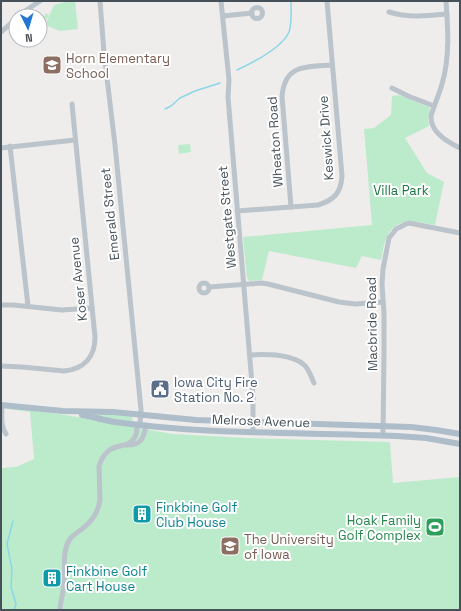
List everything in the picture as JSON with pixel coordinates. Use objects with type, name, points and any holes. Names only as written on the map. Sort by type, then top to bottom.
[{"type":"main road","name":"Melrose Avenue","points":[[2,405],[63,411],[113,412],[196,420],[411,427],[460,434]]},
{"type":"main road","name":"Melrose Avenue","points":[[63,411],[141,425],[252,432],[383,435],[426,438],[460,444]]},
{"type":"street","points":[[30,8],[40,1]]},
{"type":"street","name":"Emerald Street","points":[[100,1],[136,354],[141,425]]},
{"type":"street","name":"Westgate Street","points":[[221,1],[229,80],[228,97],[253,396],[252,432]]},
{"type":"street","name":"Keswick Drive","points":[[238,210],[318,205],[325,203],[334,197],[341,186],[342,176],[327,1]]},
{"type":"street","points":[[446,1],[448,41],[446,63],[442,83],[431,116],[431,121],[432,126],[442,137],[460,148]]},
{"type":"street","points":[[389,12],[404,16],[447,14]]},
{"type":"street","points":[[223,16],[252,13]]},
{"type":"street","name":"Wheaton Road","points":[[291,207],[282,88],[284,82],[296,70],[332,65]]},
{"type":"street","points":[[392,88],[434,106]]},
{"type":"street","name":"Koser Avenue","points":[[1,366],[64,371],[80,367],[89,359],[94,348],[95,337],[72,104]]},
{"type":"street","points":[[1,148],[76,140]]},
{"type":"street","points":[[10,146],[28,306]]},
{"type":"street","name":"Macbride Road","points":[[383,435],[384,333],[382,285],[383,269],[389,238],[392,232],[396,229],[409,223],[460,233]]},
{"type":"street","points":[[209,287],[261,283],[276,285],[339,302],[355,304],[383,302]]},
{"type":"street","points":[[1,305],[28,306],[62,310],[92,308]]},
{"type":"street","points":[[250,355],[274,355],[298,361],[304,364],[308,369],[314,383]]},
{"type":"street","points":[[2,405],[2,425],[6,434]]},
{"type":"street","points":[[60,610],[60,602],[64,584],[65,551],[67,545],[70,539],[90,522],[99,506],[100,461],[104,454],[111,448],[130,443],[135,438],[141,425]]},
{"type":"street","points":[[126,444],[136,444],[144,436],[141,425]]},
{"type":"green space","points":[[75,1],[78,29],[60,31],[48,26],[48,18],[54,5]]},
{"type":"green space","name":"Villa Park","points":[[399,95],[430,108],[428,120],[429,126],[405,138],[427,173],[444,182],[435,225],[407,222],[395,226],[390,231],[385,241],[381,260],[362,256],[356,268],[269,251],[262,280],[248,280],[243,237],[372,225],[364,129],[374,128],[391,115],[392,96]]},
{"type":"green space","points":[[190,144],[191,152],[179,154],[178,145]]},
{"type":"green space","name":"The University of Iowa","points":[[7,409],[60,414],[173,434],[247,438],[390,442],[393,483],[460,477],[460,610],[1,610],[1,468],[16,467],[34,459],[30,412]]},
{"type":"green space","points":[[103,414],[131,416],[133,419],[130,421],[92,415]]},
{"type":"waterway","points":[[237,70],[266,54],[280,44],[285,38],[291,25],[291,1]]},
{"type":"waterway","points":[[165,109],[180,98],[195,91],[220,83]]},
{"type":"waterway","points":[[13,521],[7,544],[12,569],[11,587],[16,604],[14,610]]},
{"type":"place","name":"Horn Elementary School","points":[[52,65]]},
{"type":"place","name":"Iowa City Fire Station No. 2","points":[[160,389]]},
{"type":"place","name":"Finkbine Golf Club House","points":[[142,514]]},
{"type":"place","name":"Hoak Family Golf Complex","points":[[435,527]]},
{"type":"place","name":"The University of Iowa","points":[[230,546]]},
{"type":"place","name":"Finkbine Golf Cart House","points":[[52,578]]}]
